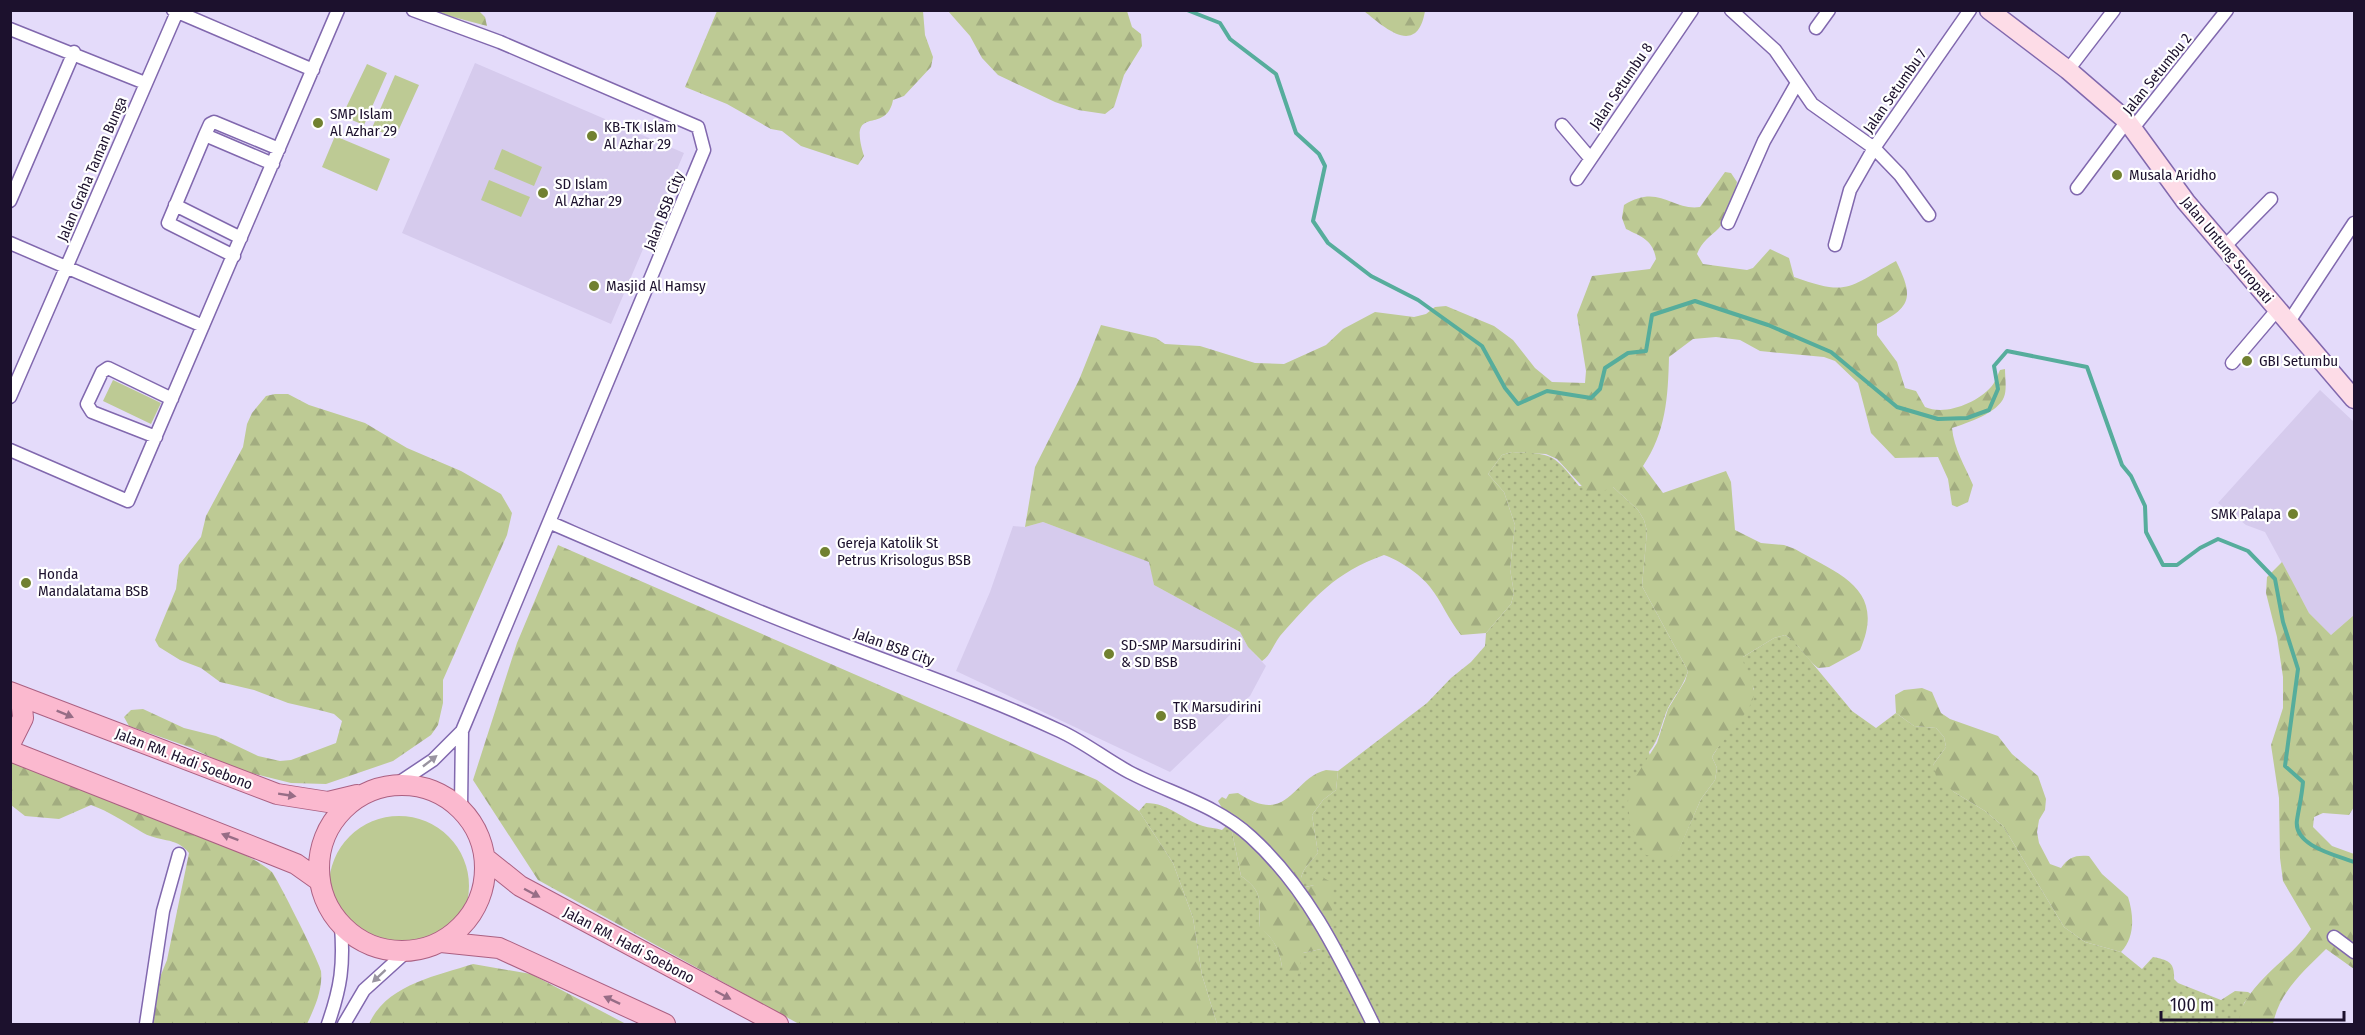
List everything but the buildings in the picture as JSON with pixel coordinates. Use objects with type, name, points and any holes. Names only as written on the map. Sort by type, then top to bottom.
[{"type":"main road","name":"Jalan Untung Suropati","points":[[1989,10],[2068,70],[2130,124],[2186,202],[2355,399]]},
{"type":"main road","points":[[10,744],[23,718],[16,695]]},
{"type":"main road","name":"Jalan RM. Hadi Soebono","points":[[16,695],[277,794],[328,802],[394,786],[409,784],[431,789],[461,807],[479,834],[485,858],[484,883],[476,907],[461,927],[441,942],[406,952],[376,948],[361,941],[341,926],[327,905],[320,880],[320,855],[328,830],[342,809],[363,794]]},
{"type":"main road","points":[[10,751],[296,864],[320,880]]},
{"type":"main road","name":"Jalan RM. Hadi Soebono","points":[[485,858],[520,886],[778,1024]]},
{"type":"main road","name":"Jalan RM. Hadi Soebono","points":[[441,942],[499,948],[665,1024]]},
{"type":"street","points":[[10,450],[128,501],[338,10]]},
{"type":"street","name":"Jalan BSB City","points":[[394,786],[433,760],[462,731],[704,154],[698,127],[500,42],[412,10]]},
{"type":"street","name":"Jalan Setumbu 8","points":[[1577,178],[1692,10]]},
{"type":"street","points":[[1731,10],[1775,50],[1812,104],[1874,148],[1850,190],[1835,245]]},
{"type":"street","points":[[1816,28],[1829,10]]},
{"type":"street","name":"Jalan Setumbu 7","points":[[1929,215],[1900,175],[1874,148],[1970,10]]},
{"type":"street","points":[[2068,70],[2114,10]]},
{"type":"street","name":"Jalan Graha Taman Bunga","points":[[10,397],[175,11],[313,70]]},
{"type":"street","name":"Jalan Setumbu 2","points":[[2077,188],[2223,12]]},
{"type":"street","name":"Jalan Graha Taman Bunga","points":[[10,29],[74,52],[145,83]]},
{"type":"street","points":[[10,201],[74,52]]},
{"type":"street","points":[[1728,223],[1764,141],[1797,83]]},
{"type":"street","points":[[234,256],[170,227],[168,222],[175,205],[210,124],[214,122],[279,149]]},
{"type":"street","points":[[1562,125],[1590,158]]},
{"type":"street","points":[[205,135],[273,164]]},
{"type":"street","points":[[2224,247],[2271,199]]},
{"type":"street","points":[[175,205],[241,238]]},
{"type":"street","points":[[2232,363],[2282,316],[2354,225]]},
{"type":"street","name":"Jalan Graha Taman Bunga","points":[[10,243],[203,326]]},
{"type":"street","points":[[156,437],[92,412],[87,404],[102,372],[108,368],[172,399]]},
{"type":"street","name":"Jalan BSB City","points":[[551,523],[724,597],[943,681],[1062,732],[1129,772],[1219,814],[1250,835],[1282,868],[1313,909],[1336,948],[1373,1024]]},
{"type":"street","name":"Jalan BSB City","points":[[461,807],[462,731]]},
{"type":"street","points":[[146,1024],[163,910],[179,855]]},
{"type":"street","points":[[328,1024],[341,987],[343,964],[341,926]]},
{"type":"street","points":[[2334,937],[2355,952]]},
{"type":"street","points":[[344,1024],[364,990],[406,952]]},
{"type":"shaded area","name":"SD Islam Al Azhar 29","points":[[475,63],[684,153],[611,324],[402,233]]},
{"type":"shaded area","name":"SMK Palapa","points":[[2320,390],[2354,422],[2354,615],[2331,635],[2309,613],[2265,532],[2246,525],[2218,503]]},
{"type":"shaded area","name":"SD-SMP Marsudirini & SD BSB","points":[[1043,522],[1150,562],[1154,585],[1240,632],[1248,647],[1266,666],[1250,696],[1170,772],[956,671],[990,592],[1013,526],[1025,527]]},
{"type":"green space","points":[[431,11],[479,11],[485,17],[487,26]]},
{"type":"green space","points":[[717,11],[923,11],[925,35],[933,57],[931,67],[904,96],[893,100],[889,111],[883,117],[864,124],[860,129],[864,156],[858,165],[801,146],[782,131],[771,129],[727,104],[685,87]]},
{"type":"green space","points":[[948,11],[1127,11],[1132,27],[1141,34],[1142,46],[1124,75],[1114,107],[1105,114],[1078,110],[1055,102],[998,75],[982,58],[970,36]]},
{"type":"green space","points":[[1364,11],[1425,11],[1421,25],[1415,33],[1407,36],[1390,30]]},
{"type":"green space","points":[[367,64],[387,73],[364,125],[342,116]]},
{"type":"green space","points":[[395,75],[419,85],[395,138],[372,128]]},
{"type":"green space","points":[[335,136],[390,159],[377,191],[322,167]]},
{"type":"green space","points":[[502,149],[542,167],[534,186],[494,169]]},
{"type":"green space","points":[[1725,172],[1731,173],[1737,182],[1723,223],[1704,242],[1697,254],[1703,264],[1747,270],[1753,268],[1770,249],[1789,258],[1794,277],[1838,288],[1857,283],[1896,261],[1905,283],[1906,299],[1898,312],[1877,324],[1877,335],[1897,362],[1905,388],[1916,391],[1925,407],[1951,409],[1969,403],[1985,393],[1994,384],[2000,370],[2005,369],[2005,391],[2001,403],[1989,413],[1952,428],[1957,450],[1973,485],[1968,502],[1957,507],[1952,505],[1948,479],[1938,457],[1895,458],[1871,433],[1858,383],[1835,361],[1824,357],[1760,351],[1740,340],[1716,337],[1693,339],[1669,357],[1668,386],[1661,427],[1651,453],[1643,466],[1663,493],[1726,471],[1731,482],[1735,530],[1761,543],[1784,545],[1795,549],[1842,576],[1863,597],[1867,612],[1867,629],[1860,650],[1829,667],[1818,668],[1785,635],[1774,638],[1743,657],[1754,689],[1753,700],[1712,757],[1717,768],[1715,780],[1701,799],[1678,852],[1668,859],[1646,855],[1630,824],[1628,801],[1633,781],[1657,743],[1668,709],[1685,681],[1688,671],[1642,586],[1647,531],[1644,520],[1638,510],[1613,487],[1591,496],[1557,459],[1546,454],[1512,452],[1502,455],[1488,474],[1504,492],[1515,525],[1510,569],[1514,593],[1511,604],[1486,633],[1461,635],[1426,582],[1409,568],[1384,555],[1352,570],[1326,588],[1280,636],[1270,653],[1262,661],[1248,647],[1240,632],[1154,585],[1149,562],[1043,522],[1025,527],[1035,467],[1079,380],[1101,325],[1156,338],[1165,344],[1200,346],[1255,363],[1284,364],[1326,345],[1343,329],[1375,312],[1414,317],[1426,314],[1435,307],[1446,306],[1494,326],[1513,340],[1535,368],[1552,382],[1585,383],[1586,371],[1577,315],[1592,276],[1650,269],[1656,259],[1649,243],[1626,229],[1622,218],[1624,205],[1636,199],[1656,197],[1681,205],[1700,207]]},
{"type":"green space","points":[[489,180],[530,197],[521,217],[481,200]]},
{"type":"green space","points":[[113,380],[161,403],[151,424],[103,401]]},
{"type":"green space","points":[[288,394],[309,405],[365,423],[407,448],[461,471],[501,494],[512,513],[507,535],[443,680],[443,703],[438,725],[431,735],[393,761],[326,784],[291,783],[235,769],[192,748],[129,726],[124,717],[131,710],[143,709],[184,728],[216,736],[258,756],[280,761],[291,760],[336,743],[342,721],[334,714],[288,703],[254,690],[220,682],[201,668],[180,660],[159,647],[155,640],[176,589],[179,565],[201,537],[206,516],[243,447],[247,424],[252,413],[266,396]]},
{"type":"green space","points":[[1512,452],[1545,455],[1552,458],[1579,486],[1613,487],[1638,510],[1644,520],[1647,531],[1642,586],[1688,671],[1668,708],[1658,736],[1649,752],[1678,851],[1701,799],[1715,780],[1717,768],[1712,757],[1754,689],[1743,669],[1743,657],[1774,638],[1785,635],[1794,641],[1852,711],[1876,728],[1896,713],[1914,726],[1936,728],[1944,737],[1946,747],[1933,765],[1954,792],[1985,811],[2003,826],[2064,927],[2085,942],[2121,952],[2142,969],[2153,957],[2166,961],[2172,965],[2174,979],[2178,983],[2221,1000],[2235,991],[2248,992],[2251,994],[2244,1003],[2239,1024],[1217,1024],[1202,975],[1193,918],[1173,863],[1139,811],[1146,803],[1154,804],[1205,827],[1222,830],[1230,822],[1241,876],[1254,887],[1259,898],[1259,927],[1275,944],[1282,967],[1303,953],[1321,949],[1318,929],[1322,924],[1333,928],[1314,885],[1301,888],[1301,877],[1318,853],[1312,815],[1323,800],[1336,790],[1338,771],[1427,703],[1451,678],[1471,662],[1485,646],[1486,633],[1511,604],[1514,593],[1510,569],[1515,525],[1504,492],[1488,474],[1502,455]]},
{"type":"green space","points":[[558,545],[1097,780],[1139,811],[1173,863],[1193,918],[1202,975],[1217,1024],[799,1024],[538,880],[473,780],[517,643]]},
{"type":"green space","points":[[2282,562],[2309,613],[2331,635],[2354,615],[2354,807],[2349,815],[2323,813],[2314,817],[2313,827],[2332,846],[2354,854],[2354,969],[2326,949],[2287,992],[2276,1012],[2273,1024],[2239,1024],[2245,1002],[2252,992],[2311,929],[2283,881],[2280,858],[2279,798],[2271,745],[2283,708],[2283,677],[2277,637],[2266,593],[2267,577]]},
{"type":"green space","points":[[1922,688],[1932,692],[1941,713],[1950,719],[1998,736],[2012,754],[2038,776],[2046,799],[2045,810],[2039,820],[2037,832],[2039,843],[2050,864],[2061,868],[2073,858],[2089,856],[2102,874],[2128,897],[2132,926],[2129,940],[2121,952],[2085,942],[2064,927],[2003,826],[1985,811],[1954,792],[1936,776],[1933,765],[1946,747],[1944,737],[1936,728],[1914,726],[1896,713],[1895,695],[1904,690]]},
{"type":"green space","points":[[10,756],[212,837],[272,872],[321,971],[319,992],[307,1024],[141,1024],[167,960],[189,853],[178,844],[147,835],[91,805],[59,819],[25,816],[11,805]]},
{"type":"green space","points":[[1326,770],[1338,771],[1336,790],[1323,800],[1312,815],[1318,853],[1302,873],[1301,883],[1302,888],[1314,885],[1322,877],[1331,882],[1333,928],[1322,924],[1318,929],[1325,945],[1321,949],[1303,953],[1297,976],[1282,967],[1275,944],[1259,928],[1259,898],[1254,887],[1241,876],[1230,822],[1218,801],[1222,797],[1226,799],[1229,794],[1238,793],[1255,802],[1268,805],[1279,803],[1314,775]]},
{"type":"green space","points":[[399,816],[426,822],[438,828],[448,837],[457,847],[463,859],[469,886],[463,913],[457,925],[448,935],[438,944],[426,950],[399,956],[372,950],[360,944],[350,935],[341,925],[335,913],[329,886],[335,859],[341,847],[350,837],[360,828],[372,822]]},
{"type":"green space","points":[[473,964],[531,974],[626,1024],[369,1024],[387,1000],[400,991],[428,978]]},
{"type":"waterway","points":[[1187,10],[1220,23],[1230,39],[1276,74],[1296,133],[1319,154],[1325,166],[1313,221],[1328,243],[1371,276],[1418,300],[1482,346],[1505,388],[1518,404],[1547,391],[1591,398],[1600,389],[1605,368],[1628,353],[1646,351],[1652,315],[1695,301],[1768,325],[1831,352],[1897,407],[1938,419],[1967,418],[1989,410],[1998,389],[1994,366],[2007,351],[2087,367],[2122,465],[2131,476],[2145,506],[2146,532],[2163,565],[2177,565],[2200,548],[2218,539],[2248,551],[2275,579],[2283,622],[2298,669],[2285,766],[2303,782],[2297,820],[2298,829],[2302,837],[2317,848],[2354,862]]},
{"type":"place","name":"SMP Islam Al Azhar 29","points":[[318,123]]},
{"type":"place","name":"KB-TK Islam Al Azhar 29","points":[[592,136]]},
{"type":"place","name":"Musala Aridho","points":[[2117,175]]},
{"type":"place","name":"SD Islam Al Azhar 29","points":[[543,193]]},
{"type":"place","name":"Masjid Al Hamsy","points":[[594,286]]},
{"type":"place","name":"GBI Setumbu","points":[[2247,361]]},
{"type":"place","name":"SMK Palapa","points":[[2293,514]]},
{"type":"place","name":"Gereja Katolik St Petrus Krisologus BSB","points":[[825,552]]},
{"type":"place","name":"Honda Mandalatama BSB","points":[[26,583]]},
{"type":"place","name":"SD-SMP Marsudirini & SD BSB","points":[[1109,654]]},
{"type":"place","name":"TK Marsudirini BSB","points":[[1161,716]]}]
